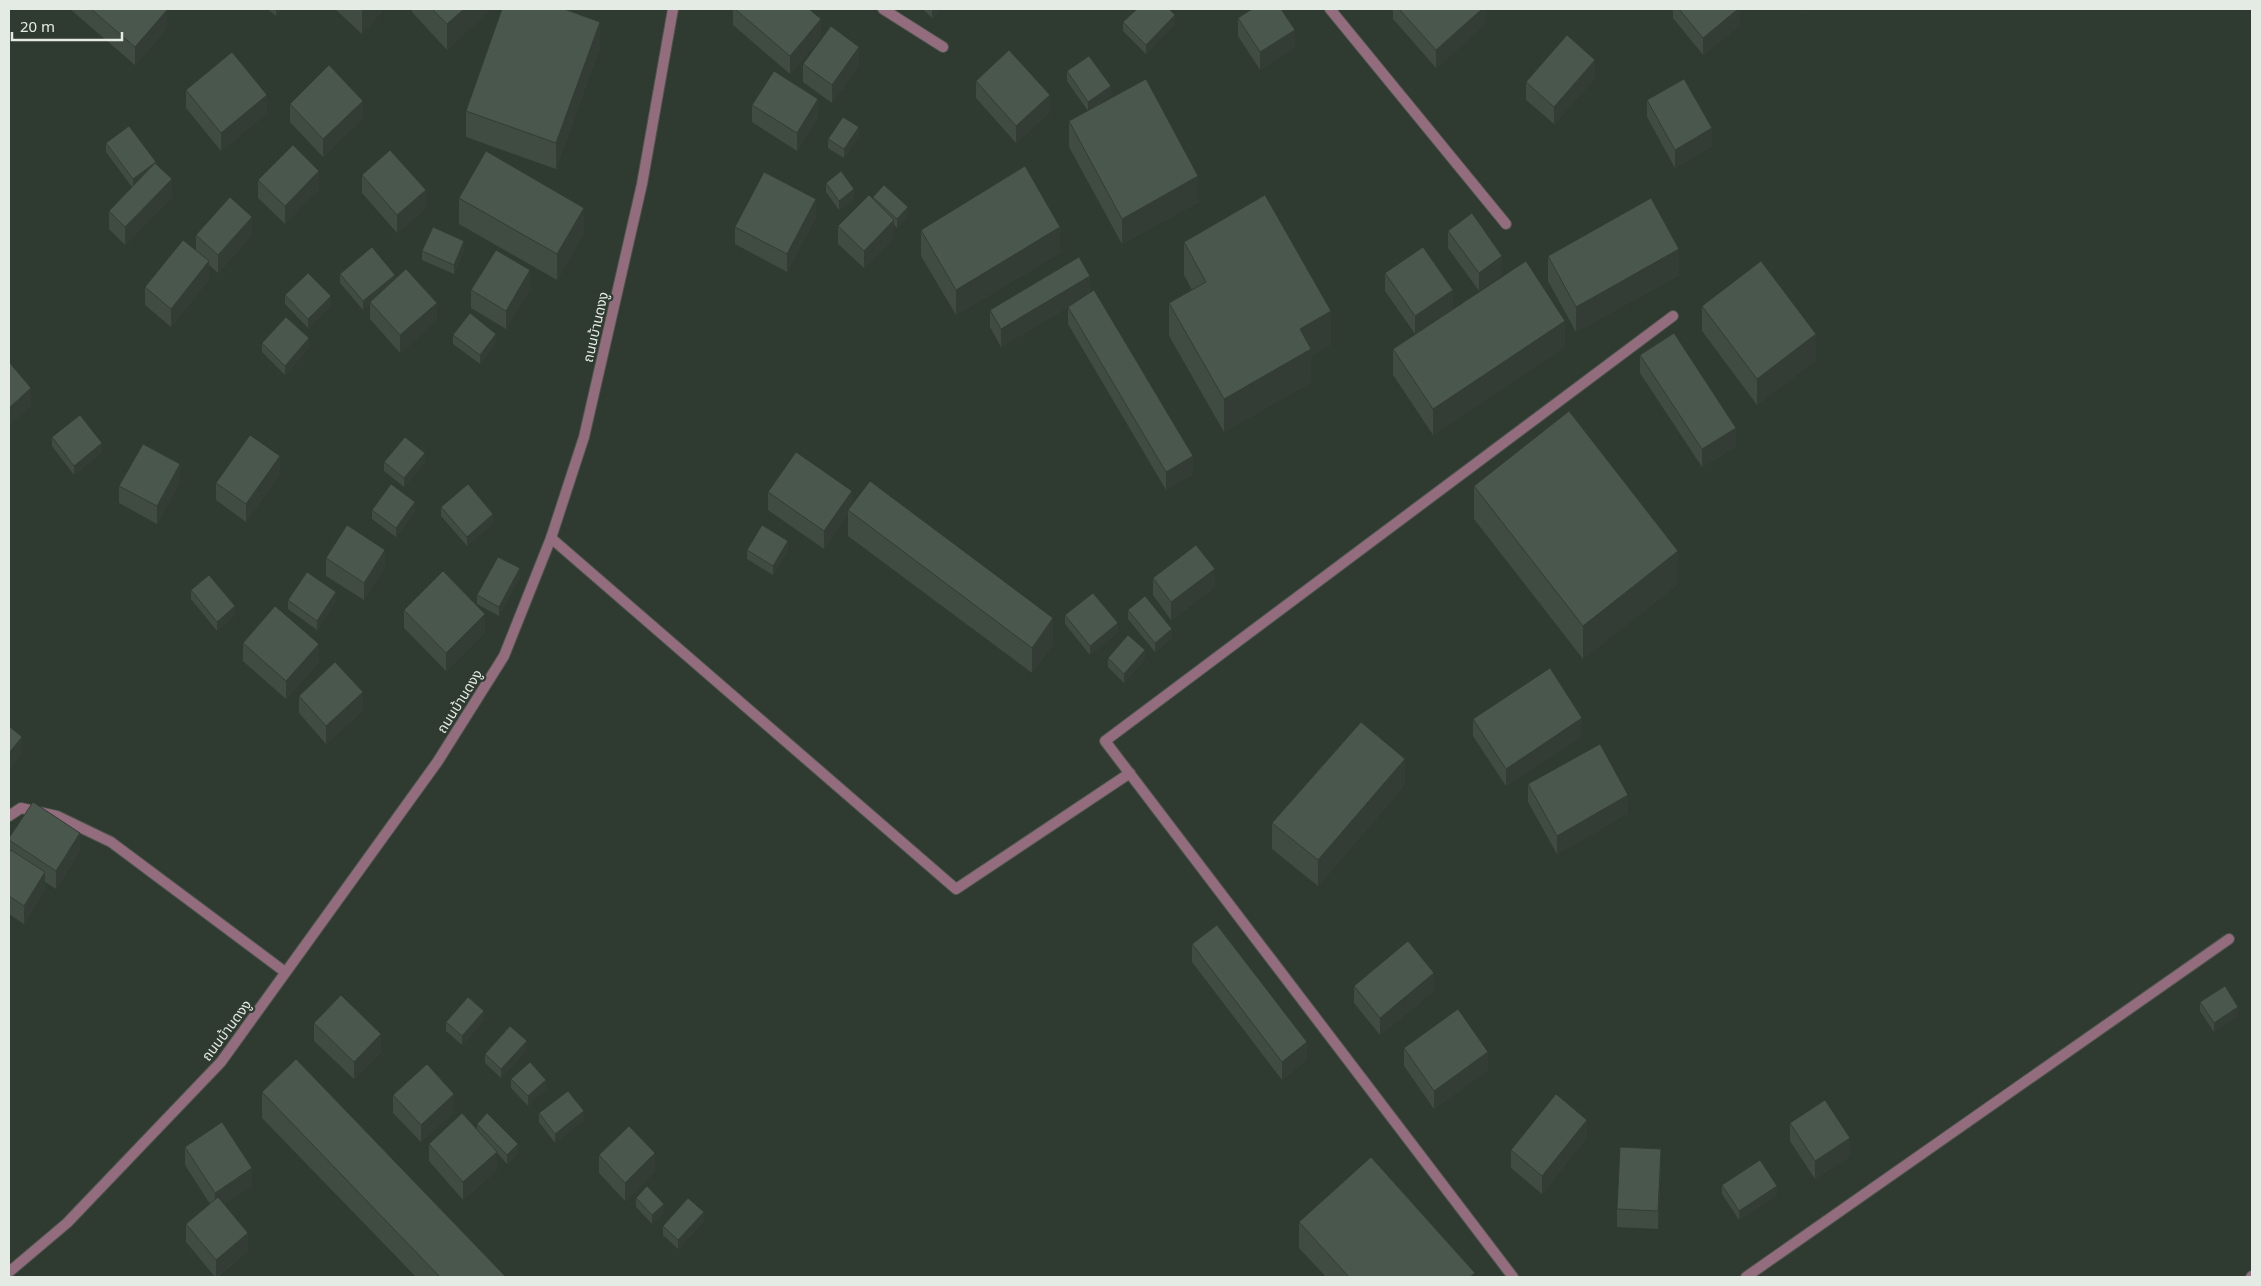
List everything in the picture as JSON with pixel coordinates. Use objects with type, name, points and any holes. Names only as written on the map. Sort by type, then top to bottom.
[{"type":"street","name":"ถนนบ้านดงงู","points":[[9,1272],[67,1223],[221,1062],[438,761],[504,656],[551,538],[584,438],[642,184],[673,9]]},
{"type":"street","points":[[883,9],[943,47]]},
{"type":"street","points":[[1330,9],[1506,224]]},
{"type":"street","points":[[1513,1277],[1105,741],[1673,316]]},
{"type":"street","points":[[551,538],[956,889],[1130,773]]},
{"type":"street","points":[[9,816],[21,808],[57,816],[111,842],[285,972]]},
{"type":"street","points":[[1746,1277],[2229,939]]},
{"type":"building","points":[[91,9],[165,9],[167,10],[135,47]]},
{"type":"building","points":[[432,9],[464,9],[447,24]]},
{"type":"building","points":[[502,9],[564,9],[600,22],[556,143],[466,111]]},
{"type":"building","points":[[735,9],[809,9],[821,19],[790,56]]},
{"type":"building","points":[[1137,9],[1169,9],[1175,15],[1146,45],[1123,22]]},
{"type":"building","points":[[1252,9],[1281,9],[1295,30],[1260,52],[1238,18]]},
{"type":"building","points":[[1399,9],[1482,9],[1436,50]]},
{"type":"building","points":[[1679,9],[1738,9],[1703,38]]},
{"type":"building","points":[[831,26],[859,47],[832,85],[803,64]]},
{"type":"building","points":[[1567,35],[1595,60],[1554,107],[1526,82]]},
{"type":"building","points":[[1009,50],[1050,95],[1016,126],[976,81]]},
{"type":"building","points":[[232,52],[267,95],[221,133],[186,90]]},
{"type":"building","points":[[1089,56],[1111,86],[1088,102],[1067,71]]},
{"type":"building","points":[[329,65],[363,101],[323,139],[290,104]]},
{"type":"building","points":[[774,71],[818,99],[797,133],[752,105]]},
{"type":"building","points":[[1146,79],[1198,176],[1122,219],[1069,121]]},
{"type":"building","points":[[1684,79],[1712,128],[1675,150],[1647,100]]},
{"type":"building","points":[[843,117],[859,127],[844,149],[828,139]]},
{"type":"building","points":[[129,126],[156,162],[133,179],[106,143]]},
{"type":"building","points":[[293,145],[319,171],[285,206],[258,180]]},
{"type":"building","points":[[390,150],[426,190],[397,215],[362,175]]},
{"type":"building","points":[[486,151],[584,208],[557,254],[459,198]]},
{"type":"building","points":[[155,163],[172,179],[125,227],[109,211]]},
{"type":"building","points":[[1025,166],[1060,227],[956,290],[921,230]]},
{"type":"building","points":[[841,171],[854,189],[839,201],[826,183]]},
{"type":"building","points":[[764,172],[816,199],[787,254],[735,227]]},
{"type":"building","points":[[884,185],[908,207],[897,219],[873,197]]},
{"type":"building","points":[[869,195],[894,220],[864,251],[838,226]]},
{"type":"building","points":[[1265,195],[1331,311],[1300,329],[1311,349],[1224,399],[1169,303],[1206,282],[1184,242]]},
{"type":"building","points":[[230,197],[252,217],[218,255],[196,235]]},
{"type":"building","points":[[1651,198],[1679,249],[1576,307],[1548,256]]},
{"type":"building","points":[[1472,213],[1502,256],[1479,273],[1448,231]]},
{"type":"building","points":[[433,227],[464,241],[454,265],[422,251]]},
{"type":"building","points":[[183,240],[209,261],[171,309],[145,287]]},
{"type":"building","points":[[372,247],[395,275],[363,301],[340,274]]},
{"type":"building","points":[[1423,247],[1453,290],[1415,316],[1385,273]]},
{"type":"building","points":[[496,250],[530,270],[506,311],[471,290]]},
{"type":"building","points":[[1079,257],[1090,276],[1001,329],[990,310]]},
{"type":"building","points":[[1526,261],[1565,321],[1433,409],[1393,349]]},
{"type":"building","points":[[1761,261],[1816,334],[1757,379],[1702,306]]},
{"type":"building","points":[[406,269],[437,303],[400,335],[370,302]]},
{"type":"building","points":[[308,273],[331,296],[308,319],[285,295]]},
{"type":"building","points":[[1094,290],[1193,456],[1166,472],[1068,307]]},
{"type":"building","points":[[470,313],[496,334],[480,355],[453,335]]},
{"type":"building","points":[[286,317],[309,338],[285,366],[262,343]]},
{"type":"building","points":[[1674,333],[1736,428],[1702,449],[1640,355]]},
{"type":"building","points":[[9,362],[31,388],[9,408]]},
{"type":"building","points":[[1569,411],[1678,551],[1583,626],[1474,486]]},
{"type":"building","points":[[80,415],[102,443],[74,466],[52,437]]},
{"type":"building","points":[[250,435],[280,456],[246,504],[216,483]]},
{"type":"building","points":[[405,437],[425,453],[404,478],[384,462]]},
{"type":"building","points":[[143,444],[180,464],[157,506],[119,486]]},
{"type":"building","points":[[796,452],[852,491],[824,531],[768,492]]},
{"type":"building","points":[[870,481],[1053,618],[1032,648],[848,510]]},
{"type":"building","points":[[391,484],[415,502],[396,528],[372,510]]},
{"type":"building","points":[[468,484],[493,514],[467,537],[441,507]]},
{"type":"building","points":[[347,525],[385,550],[364,583],[326,558]]},
{"type":"building","points":[[762,525],[788,541],[773,566],[747,550]]},
{"type":"building","points":[[1196,545],[1215,569],[1171,602],[1153,578]]},
{"type":"building","points":[[498,557],[520,568],[499,607],[477,595]]},
{"type":"building","points":[[443,571],[485,614],[446,653],[404,610]]},
{"type":"building","points":[[307,572],[336,592],[317,621],[288,600]]},
{"type":"building","points":[[209,575],[235,606],[217,622],[191,590]]},
{"type":"building","points":[[1093,593],[1118,623],[1090,646],[1065,615]]},
{"type":"building","points":[[1145,596],[1172,629],[1155,643],[1128,610]]},
{"type":"building","points":[[275,606],[319,644],[286,681],[243,643]]},
{"type":"building","points":[[1128,635],[1145,650],[1124,674],[1108,658]]},
{"type":"building","points":[[335,662],[363,692],[326,726],[299,696]]},
{"type":"building","points":[[1550,668],[1582,718],[1506,769],[1473,719]]},
{"type":"building","points":[[1361,722],[1405,759],[1318,860],[1272,823]]},
{"type":"building","points":[[9,726],[22,737],[9,753]]},
{"type":"building","points":[[1600,744],[1628,795],[1557,836],[1528,784]]},
{"type":"building","points":[[33,802],[80,833],[56,871],[9,840]]},
{"type":"building","points":[[11,850],[45,872],[24,906],[9,896],[9,853]]},
{"type":"building","points":[[1217,925],[1307,1042],[1282,1062],[1192,944]]},
{"type":"building","points":[[1408,941],[1434,973],[1380,1018],[1354,986]]},
{"type":"building","points":[[2225,986],[2238,1007],[2214,1023],[2200,1002]]},
{"type":"building","points":[[341,995],[381,1034],[354,1062],[314,1023]]},
{"type":"building","points":[[468,997],[484,1011],[462,1036],[446,1022]]},
{"type":"building","points":[[1458,1009],[1488,1052],[1434,1091],[1404,1048]]},
{"type":"building","points":[[510,1026],[527,1041],[501,1069],[485,1054]]},
{"type":"building","points":[[296,1059],[506,1277],[440,1277],[262,1092]]},
{"type":"building","points":[[530,1062],[546,1080],[528,1096],[511,1079]]},
{"type":"building","points":[[427,1064],[454,1094],[421,1125],[393,1095]]},
{"type":"building","points":[[568,1091],[584,1111],[555,1134],[539,1113]]},
{"type":"building","points":[[1556,1094],[1587,1120],[1542,1176],[1511,1150]]},
{"type":"building","points":[[1825,1100],[1850,1138],[1815,1161],[1790,1123]]},
{"type":"building","points":[[462,1113],[497,1152],[463,1182],[429,1144]]},
{"type":"building","points":[[487,1113],[518,1144],[507,1155],[477,1124]]},
{"type":"building","points":[[222,1122],[252,1168],[215,1193],[185,1147]]},
{"type":"building","points":[[629,1126],[655,1153],[625,1183],[599,1155]]},
{"type":"building","points":[[1620,1147],[1661,1149],[1658,1211],[1617,1209]]},
{"type":"building","points":[[1371,1157],[1475,1273],[1470,1277],[1349,1277],[1299,1222]]},
{"type":"building","points":[[1760,1160],[1777,1186],[1739,1211],[1722,1185]]},
{"type":"building","points":[[647,1186],[664,1204],[652,1215],[636,1198]]},
{"type":"building","points":[[218,1197],[248,1233],[216,1260],[186,1224]]},
{"type":"building","points":[[688,1198],[704,1212],[678,1240],[663,1226]]}]
